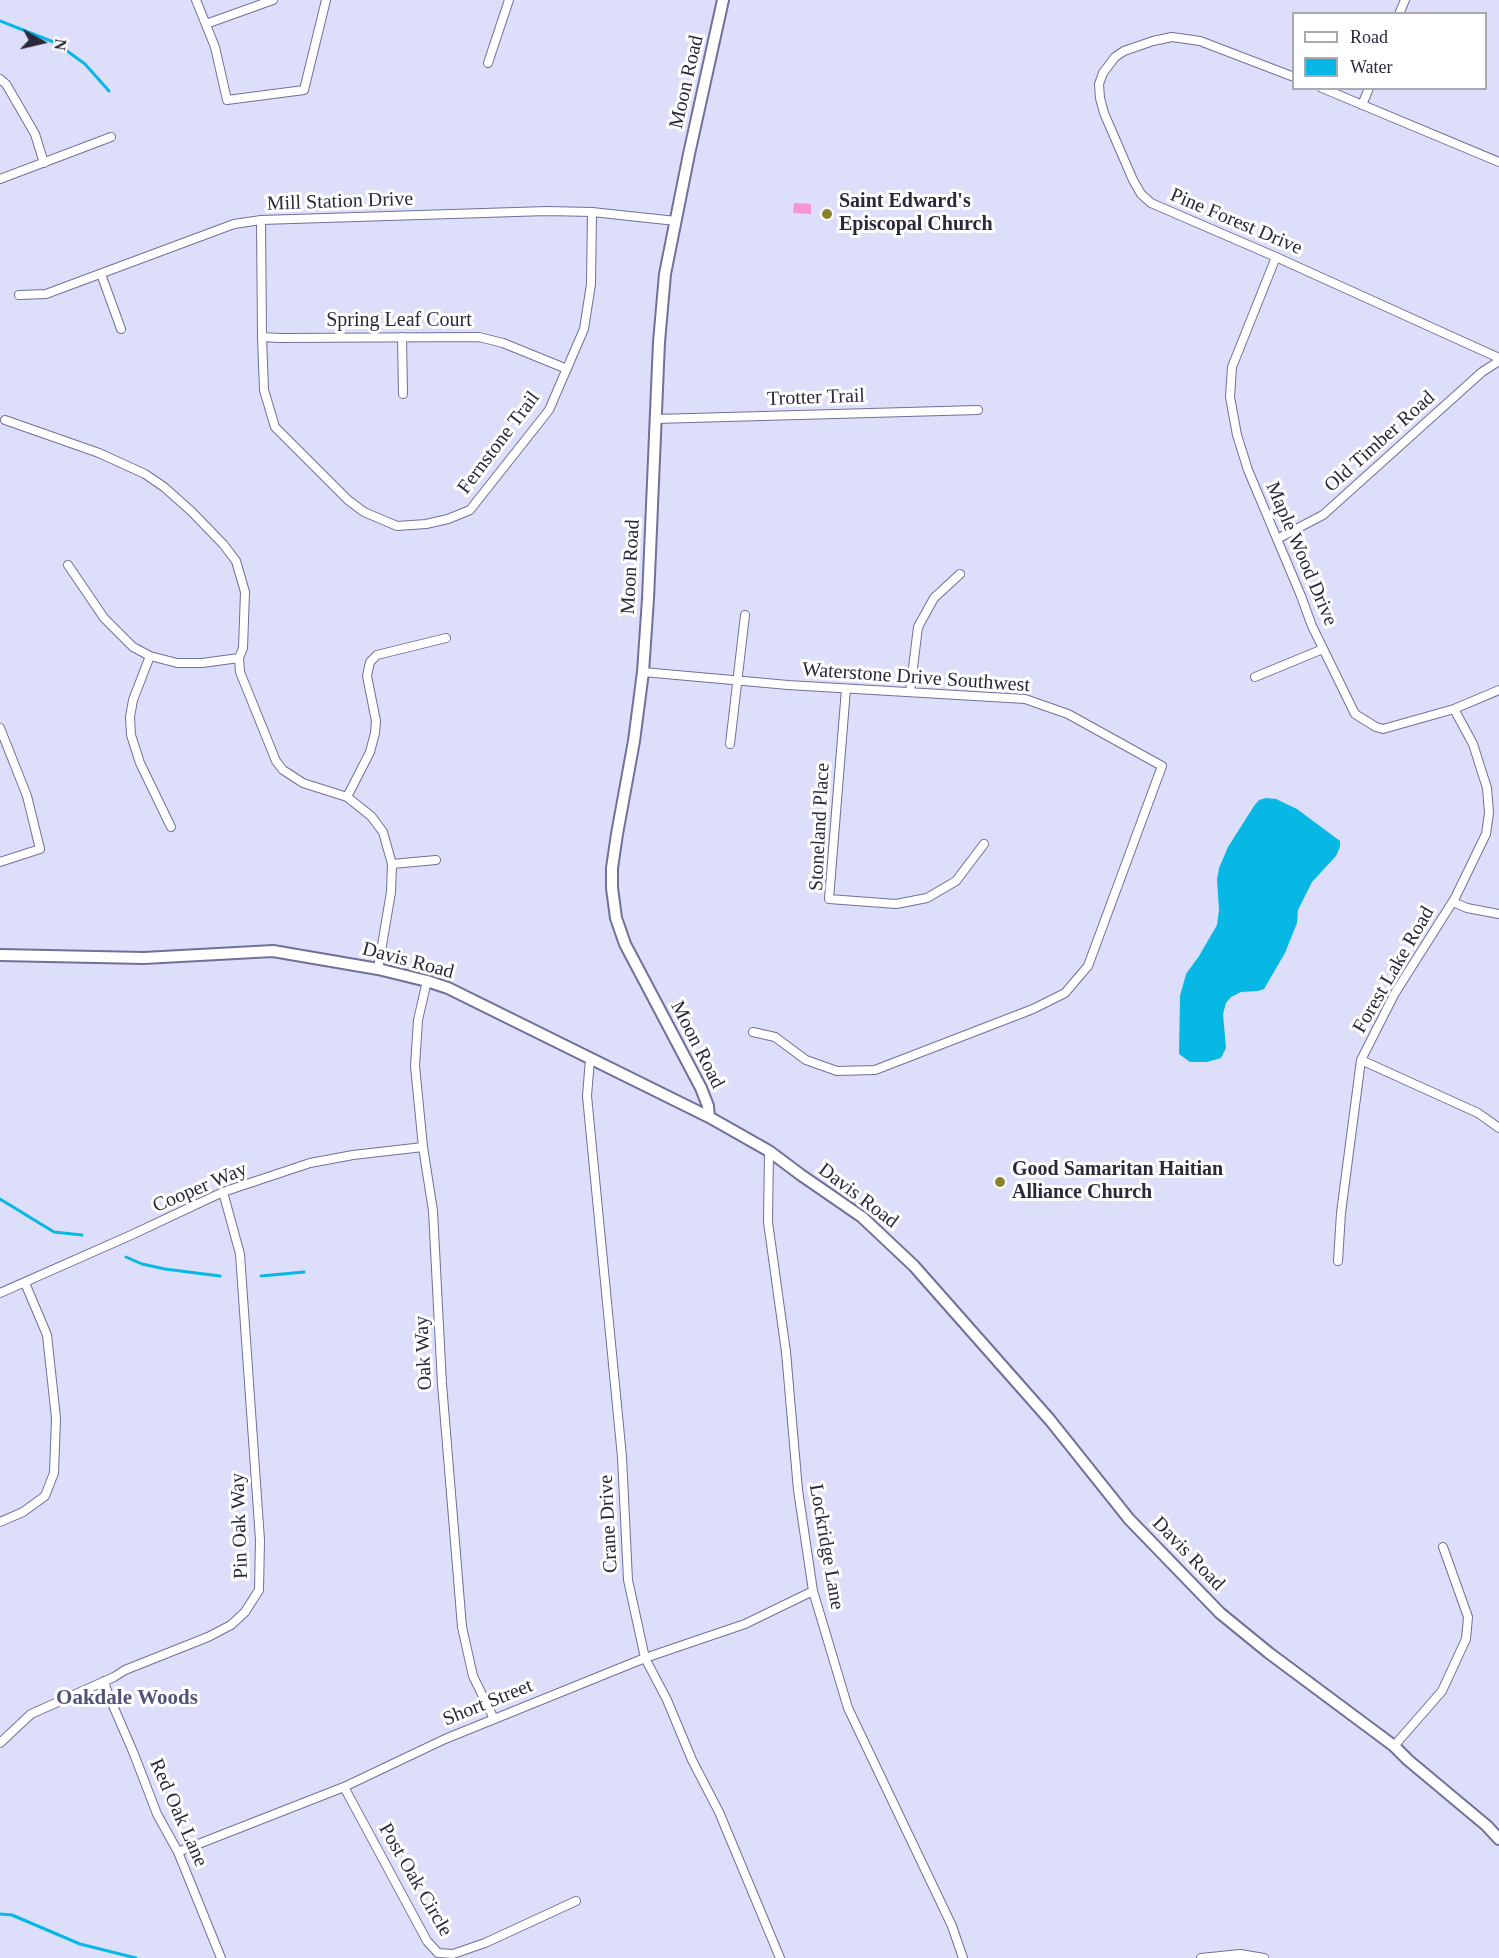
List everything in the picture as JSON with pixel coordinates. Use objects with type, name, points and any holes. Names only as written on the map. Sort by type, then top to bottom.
[{"type":"street","points":[[196,0],[215,47],[226,100],[304,90],[326,0]]},
{"type":"street","points":[[206,24],[273,0]]},
{"type":"street","points":[[488,63],[509,0]]},
{"type":"street","name":"Moon Road","points":[[709,1117],[708,1106],[701,1088],[625,944],[613,906],[612,868],[634,741],[643,672],[649,587],[659,342],[665,274],[723,0]]},
{"type":"street","name":"Pine Forest Drive","points":[[1292,77],[1200,41],[1172,37],[1124,51],[1115,57],[1103,73],[1100,98],[1132,180],[1141,194],[1161,208],[1276,257],[1499,359]]},
{"type":"street","points":[[0,79],[6,84],[35,134],[44,163]]},
{"type":"street","points":[[1327,90],[1499,162]]},
{"type":"street","points":[[1362,105],[1368,90]]},
{"type":"street","points":[[0,179],[111,137]]},
{"type":"street","name":"Mill Station Drive","points":[[18,295],[46,294],[234,224],[261,220],[592,212],[676,221]]},
{"type":"street","name":"Fernstone Trail","points":[[261,220],[264,390],[275,428],[348,500],[364,512],[396,526],[426,524],[448,519],[470,510],[549,410],[584,329],[591,284],[592,212]]},
{"type":"street","name":"Maple Wood Drive","points":[[1276,257],[1232,367],[1230,397],[1237,435],[1248,470],[1312,626],[1355,714],[1383,729],[1454,709],[1499,690]]},
{"type":"street","points":[[101,274],[121,329]]},
{"type":"street","name":"Spring Leaf Court","points":[[262,337],[479,337],[503,343],[567,369]]},
{"type":"street","points":[[402,337],[403,394]]},
{"type":"street","name":"Old Timber Road","points":[[1277,539],[1323,515],[1499,359]]},
{"type":"street","name":"Trotter Trail","points":[[655,419],[978,410]]},
{"type":"street","points":[[5,420],[99,453],[145,474],[173,495],[215,535],[236,561],[245,592],[243,648],[239,658],[240,672],[271,751],[283,770],[303,783],[347,797],[371,816],[383,832],[392,864],[392,892],[378,969]]},
{"type":"street","points":[[68,565],[104,618],[133,646],[150,656],[177,663],[239,658]]},
{"type":"street","points":[[910,692],[918,627],[934,598],[960,573]]},
{"type":"street","points":[[730,744],[745,615]]},
{"type":"street","points":[[347,797],[370,752],[375,733],[376,721],[367,676],[370,662],[377,655],[446,638]]},
{"type":"street","points":[[1255,677],[1323,649]]},
{"type":"street","points":[[150,656],[134,700],[130,717],[131,735],[140,764],[171,826]]},
{"type":"street","name":"Waterstone Drive Southwest","points":[[643,672],[1025,699],[1068,714],[1162,766],[1088,966],[1065,993],[1033,1009],[875,1070],[837,1071],[806,1060],[775,1037],[753,1032]]},
{"type":"street","name":"Stoneland Place","points":[[846,688],[829,899],[896,904],[927,898],[956,881],[984,844]]},
{"type":"street","name":"Forest Lake Road","points":[[1338,1262],[1344,1190],[1361,1060],[1395,993],[1452,902],[1486,834],[1489,813],[1487,788],[1473,744],[1454,709]]},
{"type":"street","points":[[0,728],[27,796],[40,849],[0,862]]},
{"type":"street","points":[[392,864],[436,860]]},
{"type":"street","points":[[1452,902],[1467,908],[1499,914]]},
{"type":"street","name":"Davis Road","points":[[0,955],[144,958],[273,951],[378,969],[427,981],[448,988],[709,1117],[769,1151],[862,1217],[914,1266],[1050,1420],[1129,1519],[1220,1613],[1269,1653],[1394,1746],[1499,1839]]},
{"type":"street","name":"Oak Way","points":[[427,981],[418,1020],[415,1066],[423,1147],[433,1211],[442,1384],[462,1627],[473,1676],[494,1719]]},
{"type":"street","name":"Crane Drive","points":[[590,1059],[587,1096],[622,1457],[628,1580],[645,1658],[667,1700],[692,1760],[719,1812],[780,1958]]},
{"type":"street","points":[[1361,1060],[1478,1113],[1499,1128]]},
{"type":"street","name":"Cooper Way","points":[[0,1293],[223,1192],[310,1163],[353,1155],[423,1147]]},
{"type":"street","name":"Lockridge Lane","points":[[769,1151],[768,1222],[786,1352],[798,1490],[813,1591],[848,1708],[952,1926],[963,1958]]},
{"type":"street","name":"Pin Oak Way","points":[[0,1743],[31,1714],[125,1670],[208,1637],[231,1625],[245,1612],[258,1590],[260,1540],[240,1254],[223,1192]]},
{"type":"street","points":[[0,1522],[23,1512],[45,1496],[54,1473],[56,1418],[47,1335],[24,1283]]},
{"type":"street","points":[[1394,1746],[1442,1691],[1466,1639],[1468,1617],[1443,1547]]},
{"type":"street","name":"Short Street","points":[[178,1852],[344,1787],[445,1739],[645,1658],[745,1624],[813,1591]]},
{"type":"street","name":"Red Oak Lane","points":[[105,1681],[108,1694],[157,1814],[178,1852],[221,1958]]},
{"type":"street","name":"Post Oak Circle","points":[[344,1787],[427,1941],[438,1953],[453,1954],[485,1943],[576,1901]]},
{"type":"street","points":[[1201,1958],[1240,1954],[1264,1958]]},
{"type":"shaded area","points":[[794,203],[811,204],[811,214],[793,213]]},
{"type":"water","points":[[1276,799],[1297,809],[1340,841],[1340,847],[1336,856],[1312,882],[1298,910],[1297,923],[1285,953],[1264,989],[1241,992],[1231,997],[1226,1003],[1223,1014],[1226,1048],[1221,1058],[1207,1062],[1190,1062],[1179,1054],[1180,996],[1186,974],[1217,925],[1219,910],[1217,880],[1219,868],[1228,847],[1254,806],[1259,800]]},
{"type":"waterway","points":[[0,21],[56,43],[85,64],[109,91]]},
{"type":"waterway","points":[[0,1199],[54,1232],[82,1235]]},
{"type":"waterway","points":[[126,1257],[142,1264],[165,1269],[220,1276]]},
{"type":"waterway","points":[[261,1276],[304,1272]]},
{"type":"waterway","points":[[0,1914],[12,1915],[80,1944],[136,1958]]},
{"type":"place","name":"Saint Edward's Episcopal Church","points":[[827,214]]},
{"type":"place","name":"Good Samaritan Haitian Alliance Church","points":[[1000,1182]]},
{"type":"district","name":"Oakdale Woods","points":[[127,1699]]}]
